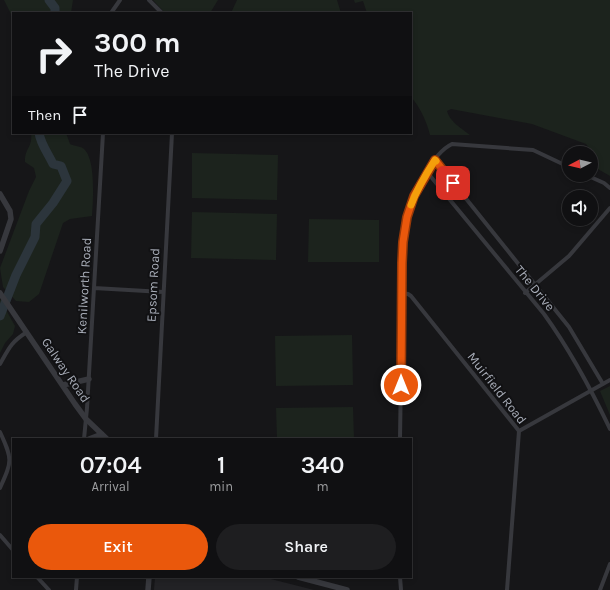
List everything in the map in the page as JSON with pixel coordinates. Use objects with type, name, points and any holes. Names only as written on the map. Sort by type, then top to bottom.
[{"type":"street","points":[[112,12],[120,0]]},
{"type":"street","points":[[149,0],[161,12]]},
{"type":"street","name":"Kenilworth Road","points":[[84,438],[89,379],[103,134]]},
{"type":"street","name":"Epsom Road","points":[[156,438],[172,134]]},
{"type":"street","points":[[400,438],[403,242],[407,217],[414,196],[427,172],[435,160],[448,146],[452,144],[533,150],[562,164]]},
{"type":"street","name":"The Drive","points":[[435,160],[569,328],[603,384]]},
{"type":"street","name":"The Drive","points":[[427,172],[558,334],[592,391],[610,429]]},
{"type":"street","points":[[598,180],[610,188]]},
{"type":"street","points":[[0,194],[10,212],[11,219],[0,251]]},
{"type":"street","points":[[525,293],[569,256],[610,208]]},
{"type":"street","points":[[94,288],[163,292]]},
{"type":"street","name":"Muirfield Road","points":[[402,293],[411,296],[519,431],[507,590]]},
{"type":"street","name":"Galway Road","points":[[1,294],[86,419],[106,438]]},
{"type":"street","points":[[0,364],[11,343],[27,332]]},
{"type":"street","points":[[63,385],[89,379]]},
{"type":"street","points":[[519,431],[610,380]]},
{"type":"street","points":[[0,432],[8,451],[10,462],[0,488]]},
{"type":"street","points":[[92,438],[102,434]]},
{"type":"street","points":[[0,535],[12,549]]},
{"type":"street","points":[[600,590],[610,564]]},
{"type":"street","points":[[38,578],[49,590]]},
{"type":"street","points":[[76,590],[77,578]]},
{"type":"street","points":[[148,590],[149,578]]},
{"type":"street","points":[[302,578],[347,590]]},
{"type":"street","points":[[400,578],[401,590]]},
{"type":"shaded area","points":[[4,0],[73,0],[71,12],[12,12],[12,36],[11,14]]},
{"type":"shaded area","points":[[153,0],[218,0],[211,12],[164,12]]},
{"type":"shaded area","points":[[237,0],[337,0],[341,12],[231,12]]},
{"type":"shaded area","points":[[354,0],[610,0],[610,176],[598,169],[598,146],[588,146],[586,144],[532,124],[451,109],[447,111],[448,115],[456,124],[470,135],[430,135],[423,115],[412,98],[412,12],[367,12],[363,1],[355,3]]},
{"type":"shaded area","points":[[31,134],[66,134],[70,144],[84,149],[88,154],[92,171],[93,191],[92,216],[70,219],[63,223],[39,294],[29,302],[16,301],[3,287],[0,268],[29,191],[36,177],[34,168],[25,162]]},
{"type":"shaded area","points":[[192,153],[278,155],[277,200],[192,198]]},
{"type":"shaded area","points":[[192,212],[277,214],[276,260],[191,258]]},
{"type":"shaded area","points":[[309,219],[379,220],[379,262],[308,262]]},
{"type":"shaded area","points":[[0,299],[15,326],[13,334],[5,343],[0,353]]},
{"type":"shaded area","points":[[352,335],[353,385],[276,386],[275,336]]},
{"type":"shaded area","points":[[610,386],[610,415],[600,391]]},
{"type":"shaded area","points":[[353,407],[354,438],[277,438],[276,408]]},
{"type":"shaded area","points":[[155,578],[267,578],[314,590],[154,590]]},
{"type":"waterway","points":[[49,0],[55,8],[55,12]]},
{"type":"waterway","points":[[0,316],[16,275],[35,237],[36,224],[53,203],[67,181],[61,166],[53,164],[39,134]]},
{"type":"slow traffic","points":[[411,205],[414,196],[427,172],[435,160],[436,161]]},
{"type":"route","points":[[401,385],[402,263],[403,242],[407,217],[414,196],[435,160],[453,183]]}]
